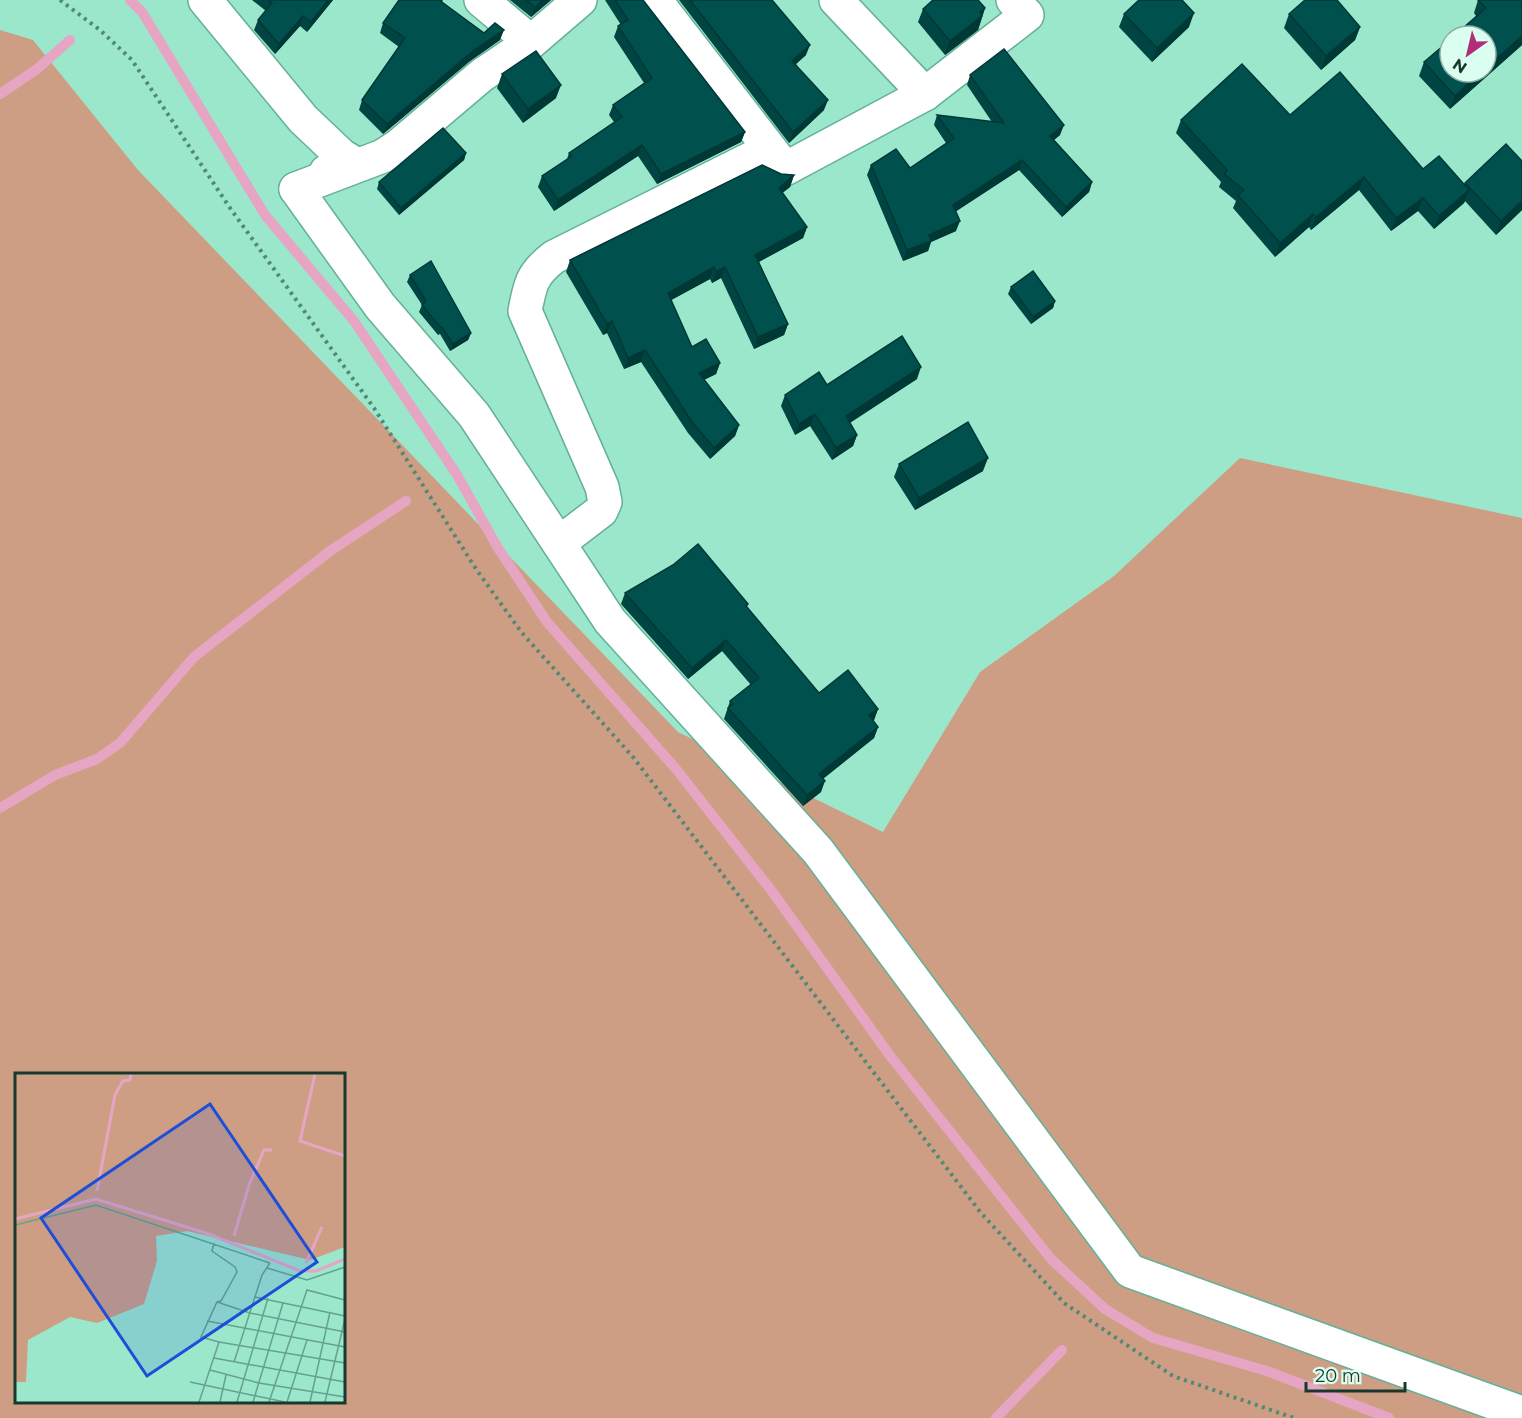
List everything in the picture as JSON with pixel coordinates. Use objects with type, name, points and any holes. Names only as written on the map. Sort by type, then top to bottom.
[{"type":"street","points":[[205,0],[303,119],[349,160],[296,189]]},
{"type":"street","points":[[481,0],[531,42]]},
{"type":"street","points":[[296,189],[390,152],[482,75],[531,42],[580,0]]},
{"type":"street","points":[[654,0],[785,169]]},
{"type":"street","points":[[836,0],[925,94]]},
{"type":"street","points":[[785,169],[925,94],[1027,15],[1013,0]]},
{"type":"street","points":[[559,543],[601,511],[604,502],[602,487],[525,311],[530,284],[540,268],[554,257],[758,155],[785,169]]},
{"type":"street","points":[[296,189],[380,306],[474,415],[610,621],[818,851],[1130,1271],[1522,1413]]},
{"type":"path","points":[[60,0],[100,30],[132,60],[230,208],[374,408],[476,569],[522,633],[633,756],[981,1213],[1064,1303],[1173,1376],[1294,1418]]},
{"type":"shaded area","points":[[0,30],[33,40],[138,170],[678,732],[883,832],[980,672],[1114,576],[1240,458],[1522,518],[1522,1418],[0,1418]]},
{"type":"building","points":[[268,0],[328,0],[311,22],[303,16],[279,44],[258,20],[272,3]]},
{"type":"building","points":[[399,0],[439,0],[484,33],[495,23],[504,30],[474,50],[387,124],[362,100],[405,38],[383,23]]},
{"type":"building","points":[[526,0],[543,0],[535,7]]},
{"type":"building","points":[[615,0],[643,0],[745,132],[661,174],[642,145],[558,200],[542,176],[572,156],[569,153],[622,117],[613,105],[652,78],[618,26],[628,20]]},
{"type":"building","points":[[690,0],[772,0],[810,45],[792,61],[828,100],[793,132]]},
{"type":"building","points":[[933,0],[978,0],[985,8],[980,12],[982,16],[950,41],[923,9]]},
{"type":"building","points":[[1139,0],[1182,0],[1194,13],[1157,48],[1124,14]]},
{"type":"building","points":[[1305,0],[1337,0],[1360,27],[1326,56],[1289,14]]},
{"type":"building","points":[[1478,0],[1522,0],[1522,36],[1498,57],[1498,24],[1468,24],[1486,8]]},
{"type":"building","points":[[1004,49],[1064,125],[1050,136],[1092,182],[1066,207],[1022,160],[953,205],[960,221],[929,235],[931,241],[907,250],[871,165],[896,149],[910,168],[954,138],[937,115],[1004,123],[970,75]]},
{"type":"building","points":[[1438,50],[1438,77],[1424,62]]},
{"type":"building","points":[[536,51],[561,85],[528,109],[502,74]]},
{"type":"building","points":[[1242,64],[1290,115],[1340,72],[1423,169],[1439,156],[1469,190],[1439,216],[1423,198],[1396,218],[1364,177],[1316,217],[1313,214],[1280,243],[1238,195],[1244,190],[1224,174],[1227,170],[1181,120]]},
{"type":"building","points":[[1444,84],[1468,84],[1455,96]]},
{"type":"building","points":[[443,128],[466,153],[401,208],[379,182]]},
{"type":"building","points":[[1506,144],[1522,161],[1522,201],[1501,221],[1465,183]]},
{"type":"building","points":[[762,165],[781,174],[794,175],[779,188],[807,227],[755,255],[788,324],[758,337],[725,267],[716,272],[714,267],[668,293],[692,347],[706,339],[720,363],[699,373],[739,425],[714,448],[692,422],[645,350],[628,358],[612,321],[607,324],[570,260]]},
{"type":"building","points":[[431,261],[471,333],[453,344],[442,327],[422,305],[426,301],[410,275]]},
{"type":"building","points":[[1033,271],[1055,301],[1033,317],[1011,287]]},
{"type":"building","points":[[902,336],[921,367],[846,416],[857,435],[836,448],[815,414],[799,424],[785,395],[819,372],[827,385]]},
{"type":"building","points":[[968,422],[988,458],[919,498],[899,464]]},
{"type":"building","points":[[698,544],[748,604],[746,606],[819,693],[848,670],[878,709],[869,715],[878,727],[819,774],[825,781],[807,795],[728,708],[733,704],[730,701],[759,678],[726,640],[692,668],[625,593],[673,565]]},
{"type":"waterway","points":[[130,0],[142,12],[265,215],[354,321],[457,475],[498,548],[547,622],[676,769],[771,890],[891,1057],[1051,1259],[1105,1309],[1153,1338],[1267,1371],[1389,1418]]},
{"type":"waterway","points":[[0,94],[37,69],[70,40]]},
{"type":"waterway","points":[[0,808],[55,775],[97,759],[120,743],[194,657],[330,551],[406,501]]},
{"type":"waterway","points":[[996,1418],[1062,1350]]}]
